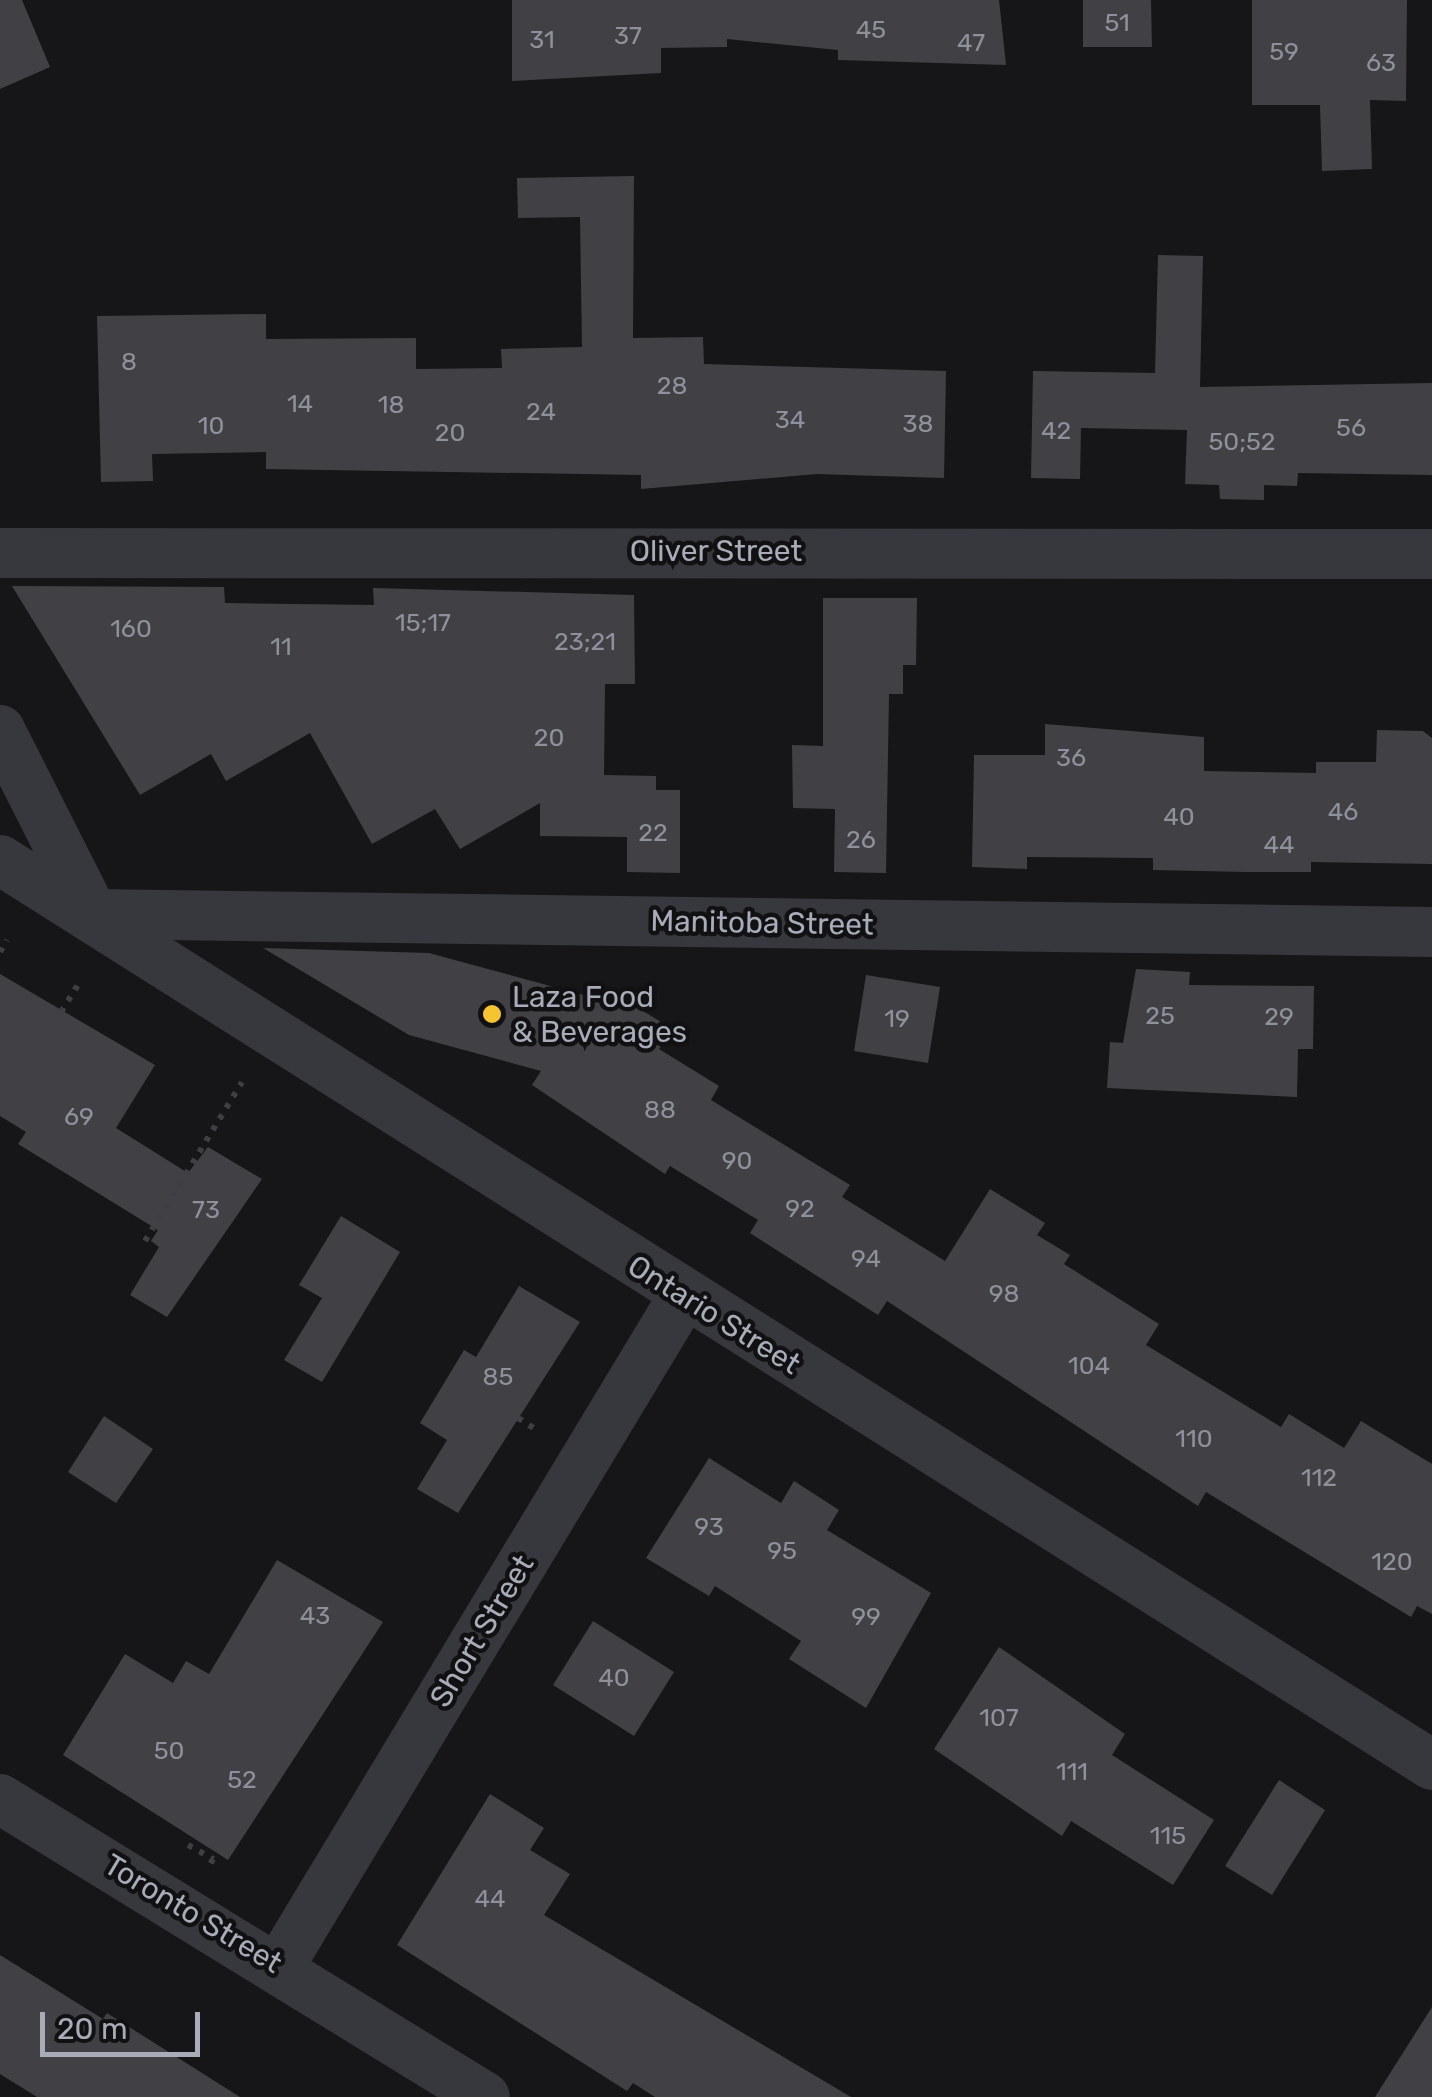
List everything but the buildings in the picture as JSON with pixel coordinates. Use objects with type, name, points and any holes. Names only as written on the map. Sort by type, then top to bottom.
[{"type":"street","name":"Oliver Street","points":[[0,554],[1432,554]]},
{"type":"street","points":[[0,730],[93,914]]},
{"type":"street","name":"Ontario Street","points":[[0,860],[93,914],[683,1297],[1432,1765]]},
{"type":"street","name":"Manitoba Street","points":[[93,914],[1432,932]]},
{"type":"street","name":"Short Street","points":[[280,1965],[683,1297]]},
{"type":"street","name":"Toronto Street","points":[[0,1800],[280,1965],[485,2097]]},
{"type":"path","points":[[0,952],[7,940]]},
{"type":"path","points":[[61,1012],[78,984]]},
{"type":"path","points":[[146,1241],[242,1082]]},
{"type":"path","points":[[518,1418],[538,1431]]},
{"type":"place","name":"Laza Food & Beverages","points":[[492,1014]]}]
